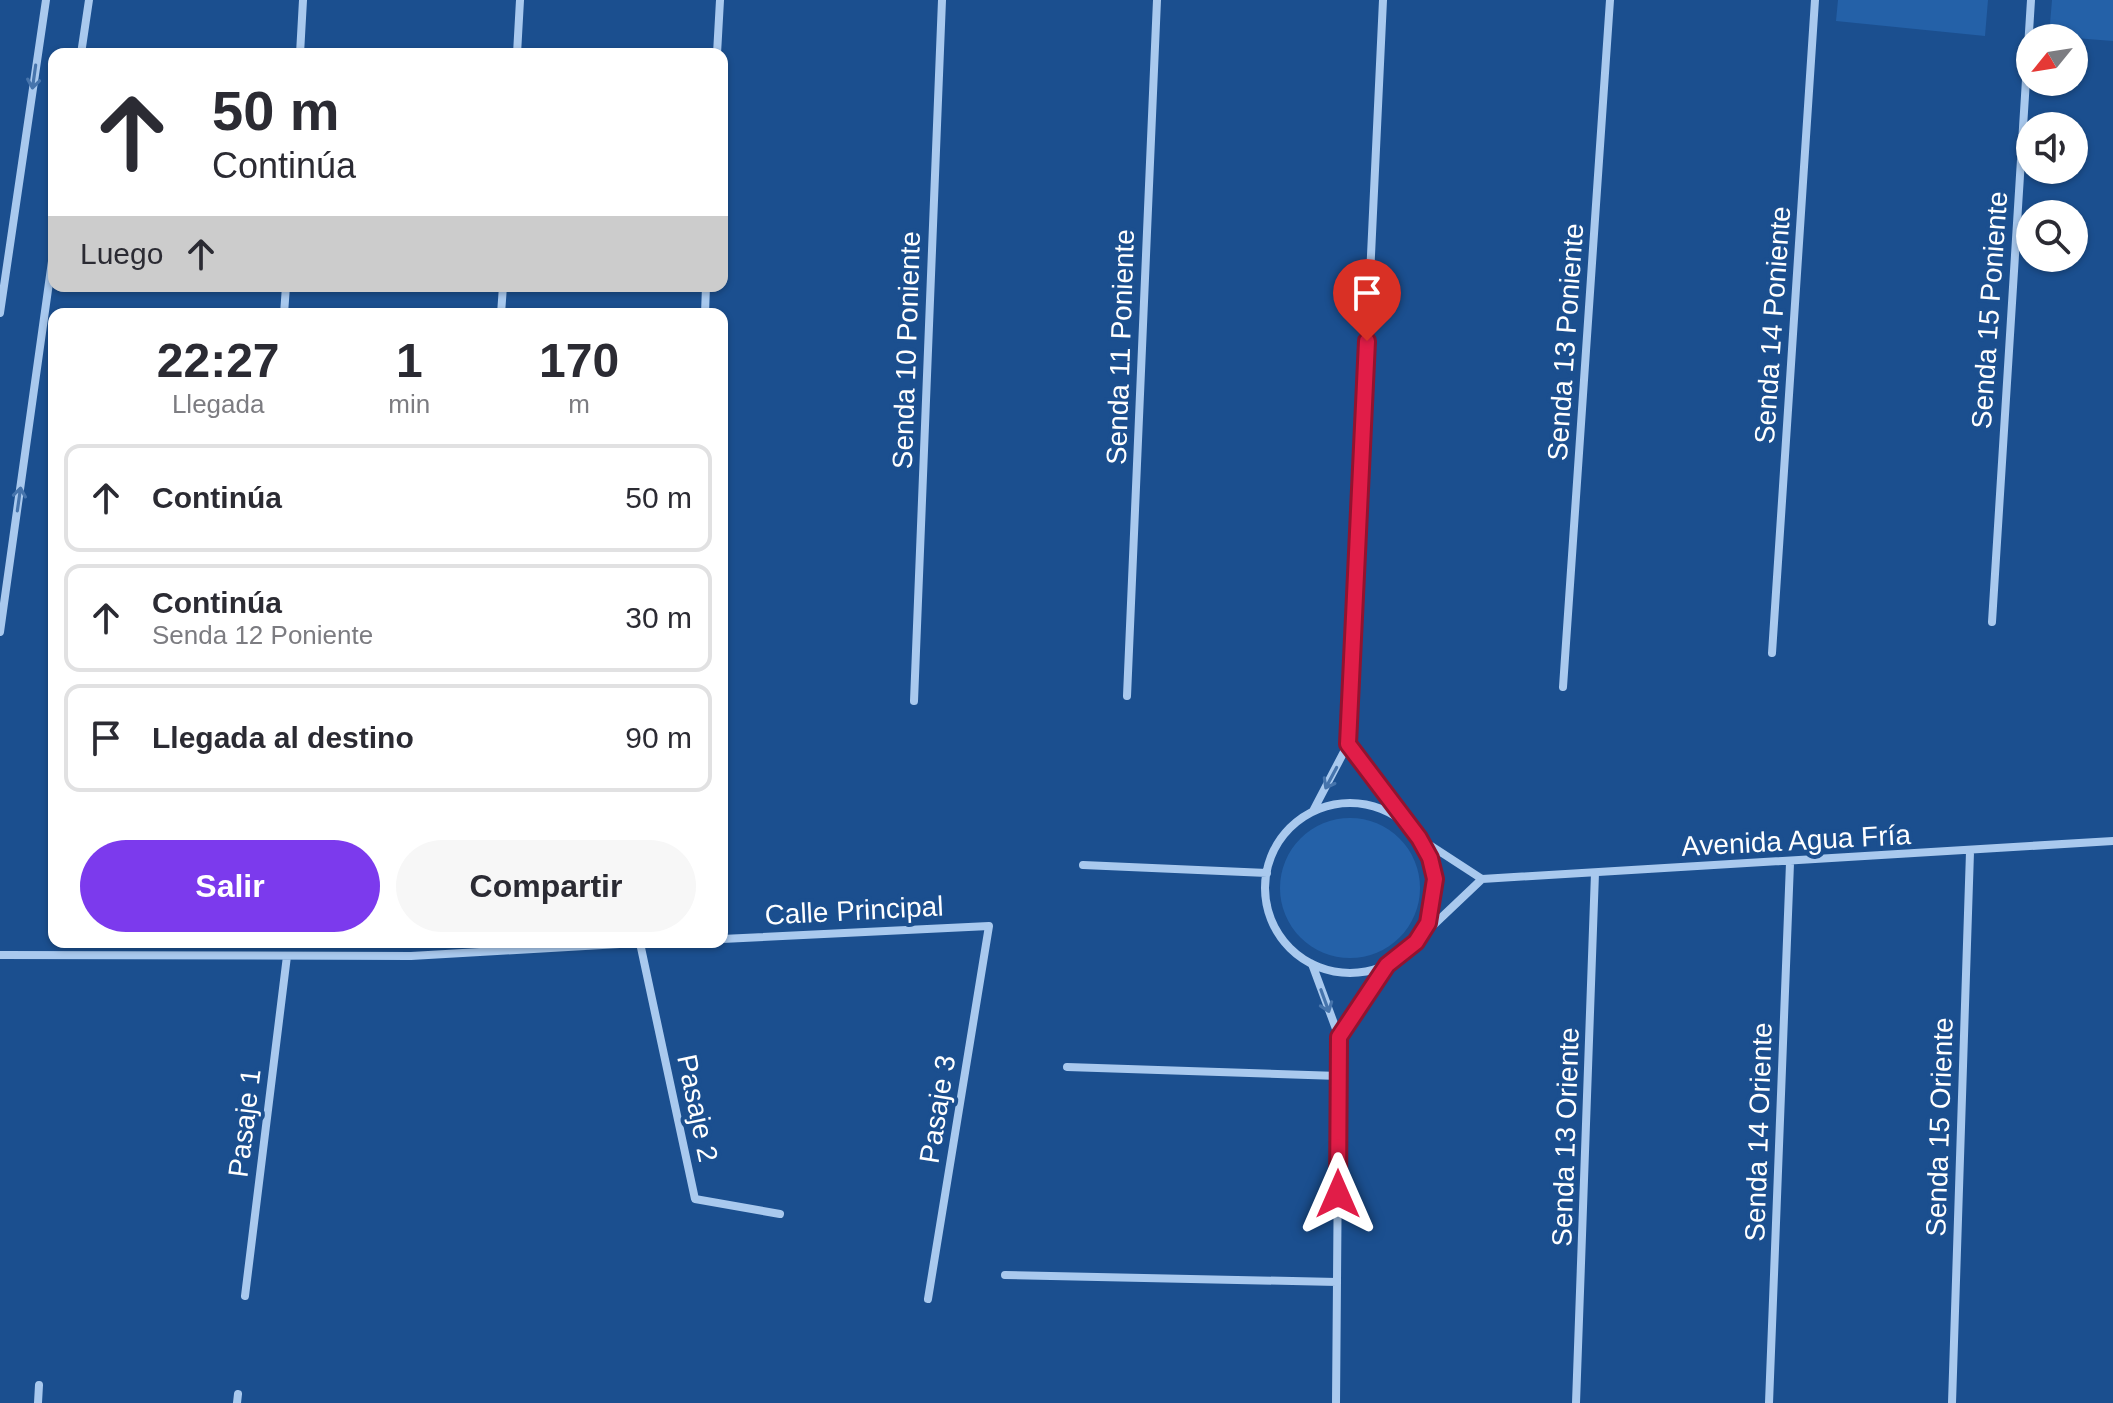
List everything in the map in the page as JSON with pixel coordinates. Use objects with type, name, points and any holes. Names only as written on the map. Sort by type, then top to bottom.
[{"type":"street","points":[[0,313],[46,0]]},
{"type":"street","points":[[82,48],[89,0]]},
{"type":"street","points":[[300,48],[303,0]]},
{"type":"street","points":[[517,48],[520,0]]},
{"type":"street","points":[[717,48],[720,0]]},
{"type":"street","name":"Senda 10 Poniente","points":[[914,701],[942,0]]},
{"type":"street","name":"Senda 11 Poniente","points":[[1127,696],[1157,0]]},
{"type":"street","points":[[1313,811],[1348,744],[1383,0]]},
{"type":"street","name":"Senda 13 Poniente","points":[[1563,687],[1610,0]]},
{"type":"street","name":"Senda 14 Poniente","points":[[1772,653],[1815,0]]},
{"type":"street","name":"Senda 15 Poniente","points":[[1992,622],[2031,0]]},
{"type":"street","points":[[0,632],[48,290]]},
{"type":"street","points":[[1339,1037],[1387,965],[1416,942],[1482,879],[1419,838],[1348,744]]},
{"type":"street","points":[[1387,965],[1362,973],[1336,972],[1312,964],[1290,948],[1274,926],[1266,900],[1267,873],[1275,848],[1291,826],[1313,811],[1332,804],[1370,805],[1405,823]]},
{"type":"street","points":[[1416,942],[1428,923],[1435,879],[1430,858],[1419,838]]},
{"type":"street","name":"Avenida Agua Fría","points":[[1482,879],[1790,863],[2113,841]]},
{"type":"street","name":"Senda 15 Oriente","points":[[1952,1403],[1970,852]]},
{"type":"street","name":"Senda 14 Oriente","points":[[1769,1403],[1790,863]]},
{"type":"street","points":[[1083,865],[1267,873]]},
{"type":"street","name":"Senda 13 Oriente","points":[[1576,1403],[1595,873]]},
{"type":"street","name":"Calle Principal","points":[[728,939],[989,926]]},
{"type":"street","name":"Pasaje 3","points":[[928,1299],[989,926]]},
{"type":"street","points":[[0,955],[411,956],[552,948]]},
{"type":"street","name":"Pasaje 2","points":[[641,948],[695,1199],[780,1214]]},
{"type":"street","name":"Pasaje 1","points":[[245,1296],[287,956]]},
{"type":"street","points":[[1312,964],[1339,1037],[1336,1403]]},
{"type":"street","points":[[1067,1067],[1339,1076]]},
{"type":"street","points":[[1005,1275],[1337,1282]]},
{"type":"street","points":[[38,1403],[39,1385]]},
{"type":"shaded area","points":[[1838,0],[1988,0],[1985,36],[1836,21]]},
{"type":"shaded area","points":[[2052,0],[2113,0],[2113,41],[2088,39],[2088,24],[2050,24]]},
{"type":"shaded area","points":[[1350,818],[1377,824],[1399,839],[1414,861],[1420,888],[1414,915],[1399,937],[1377,952],[1350,958],[1323,952],[1301,937],[1286,915],[1280,888],[1286,861],[1301,839],[1323,824]]},
{"type":"route","points":[[1338,1194],[1339,1037],[1387,965],[1416,942],[1428,923],[1434,902],[1435,879],[1430,858],[1419,838],[1348,744],[1367,341]]}]
